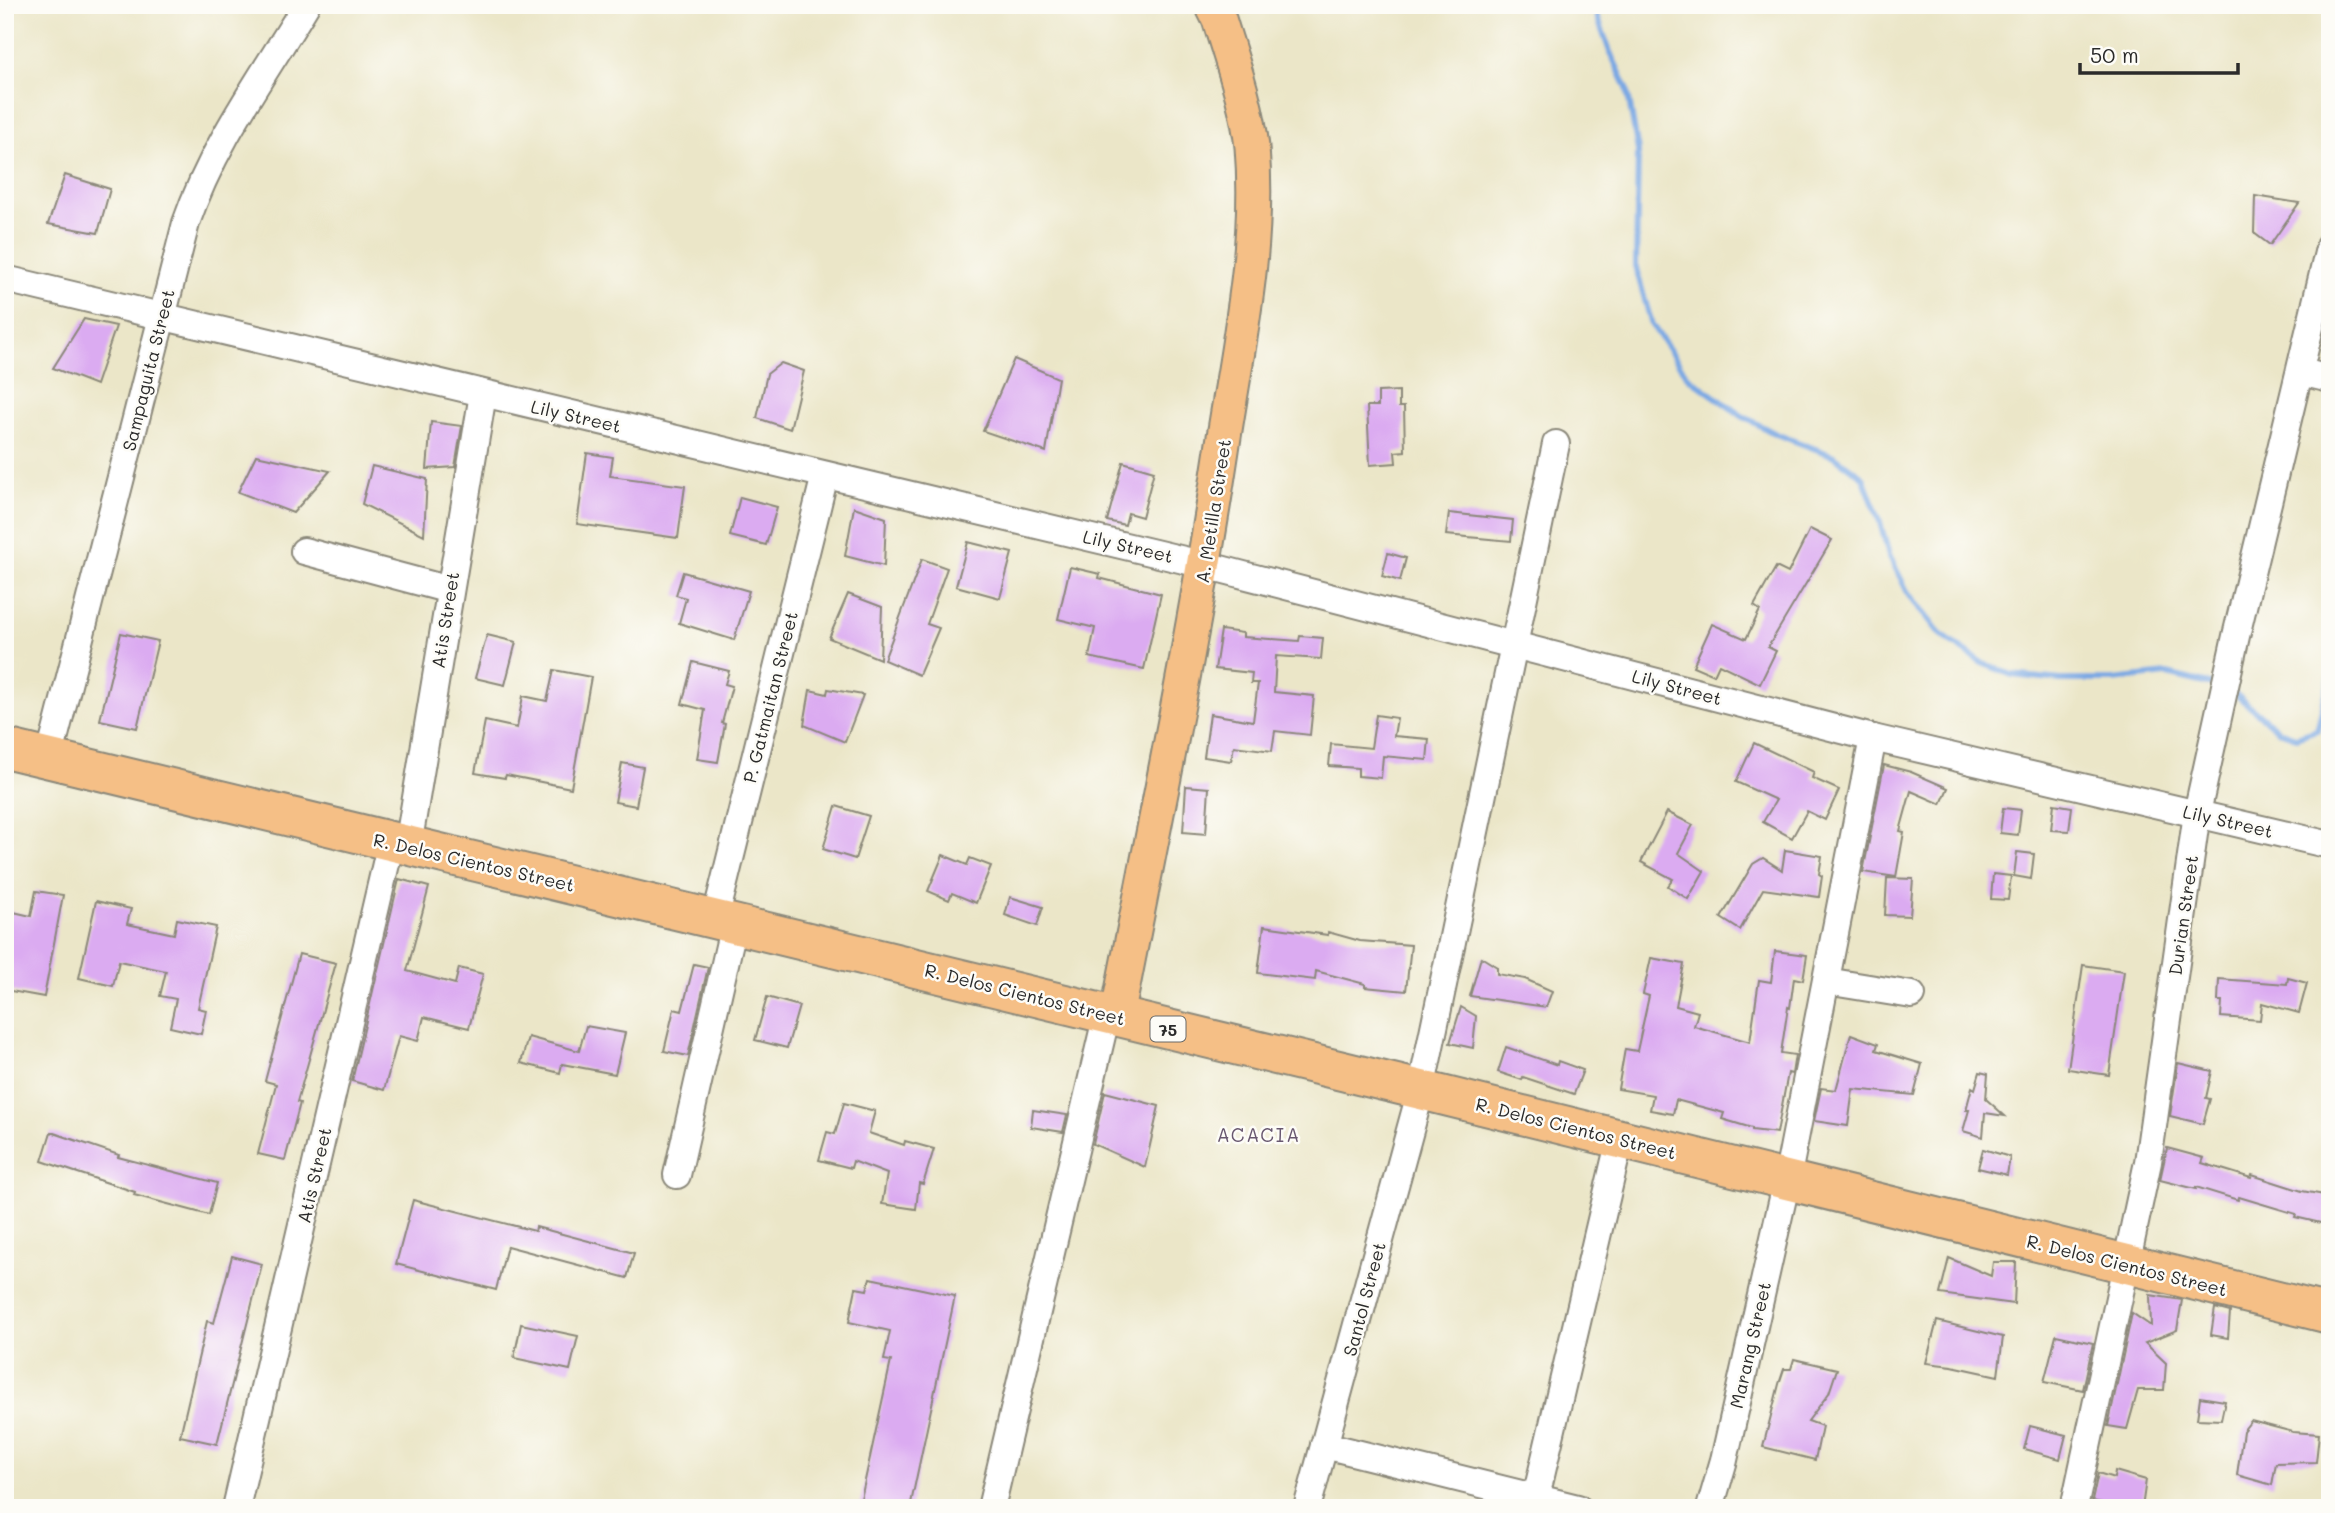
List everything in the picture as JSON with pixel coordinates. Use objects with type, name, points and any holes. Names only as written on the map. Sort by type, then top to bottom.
[{"type":"highway","name":"R. Delos Cientos Street","points":[[5,748],[1421,1090],[2330,1314]]},
{"type":"main road","name":"A. Metilla Street","points":[[1112,1015],[1205,565],[1253,233],[1252,147],[1247,110],[1219,19],[1212,5]]},
{"type":"street","name":"Sampaguita Street","points":[[49,759],[186,223],[197,192],[226,135],[306,5]]},
{"type":"street","name":"Durian Street","points":[[2074,1508],[2148,1162],[2197,813],[2236,636],[2330,244]]},
{"type":"street","name":"Lily Street","points":[[5,279],[1205,565],[1873,738],[2330,845]]},
{"type":"street","points":[[2301,372],[2330,379]]},
{"type":"street","name":"Atis Street","points":[[236,1508],[399,844],[450,590],[483,394]]},
{"type":"street","name":"Santol Street","points":[[1307,1508],[1421,1090],[1556,444]]},
{"type":"street","name":"P. Gatmaitan Street","points":[[677,1175],[724,922],[825,475]]},
{"type":"street","points":[[304,551],[450,590]]},
{"type":"street","name":"Marang Street","points":[[1710,1508],[1724,1460],[1787,1180],[1873,738]]},
{"type":"street","points":[[1826,981],[1912,995]]},
{"type":"street","points":[[991,1508],[1112,1015]]},
{"type":"street","points":[[1536,1497],[1620,1139]]},
{"type":"street","points":[[1324,1445],[1578,1508]]},
{"type":"building","points":[[65,175],[110,189],[98,233],[48,224]]},
{"type":"building","points":[[2255,196],[2299,203],[2270,245],[2254,233]]},
{"type":"building","points":[[84,319],[116,326],[96,385],[53,368]]},
{"type":"building","points":[[1014,359],[1058,378],[1046,452],[983,431]]},
{"type":"building","points":[[781,363],[804,371],[790,429],[757,418],[767,374]]},
{"type":"building","points":[[1399,391],[1399,407],[1404,407],[1405,451],[1395,452],[1396,463],[1370,465],[1367,406],[1378,406],[1378,392]]},
{"type":"building","points":[[431,422],[462,426],[455,467],[427,469]]},
{"type":"building","points":[[587,453],[613,457],[610,476],[685,486],[678,538],[577,524]]},
{"type":"building","points":[[256,455],[330,471],[293,513],[238,492]]},
{"type":"building","points":[[1123,462],[1154,471],[1142,517],[1128,513],[1125,525],[1107,521]]},
{"type":"building","points":[[372,466],[427,479],[424,535],[362,504]]},
{"type":"building","points":[[740,497],[777,507],[766,545],[730,536]]},
{"type":"building","points":[[854,507],[886,518],[884,566],[845,556]]},
{"type":"building","points":[[1449,513],[1513,520],[1511,541],[1446,535]]},
{"type":"building","points":[[1810,529],[1832,540],[1768,647],[1776,651],[1760,684],[1719,664],[1714,675],[1693,666],[1712,624],[1746,639],[1760,610],[1754,606],[1776,567],[1788,573]]},
{"type":"building","points":[[968,542],[1012,553],[1000,598],[956,586]]},
{"type":"building","points":[[1388,553],[1406,558],[1400,581],[1382,576]]},
{"type":"building","points":[[922,559],[947,568],[927,624],[939,628],[919,675],[884,660]]},
{"type":"building","points":[[1070,567],[1100,574],[1099,578],[1161,594],[1144,669],[1089,657],[1095,628],[1058,619]]},
{"type":"building","points":[[683,572],[749,591],[734,640],[679,623],[686,598],[676,595]]},
{"type":"building","points":[[848,594],[882,607],[880,659],[829,638]]},
{"type":"building","points":[[1221,630],[1243,633],[1243,637],[1299,641],[1300,636],[1323,638],[1321,659],[1276,656],[1274,692],[1314,696],[1310,735],[1275,731],[1272,751],[1234,746],[1231,761],[1204,757],[1210,714],[1253,721],[1258,683],[1251,683],[1252,673],[1215,669]]},
{"type":"building","points":[[121,633],[158,641],[137,728],[100,720]]},
{"type":"building","points":[[487,635],[516,642],[505,685],[475,678]]},
{"type":"building","points":[[693,662],[729,671],[725,684],[732,686],[722,723],[725,724],[718,762],[697,759],[705,710],[682,704]]},
{"type":"building","points":[[554,670],[591,677],[571,788],[506,775],[505,778],[475,773],[485,721],[517,728],[523,696],[547,701]]},
{"type":"building","points":[[828,689],[863,695],[845,742],[804,725],[810,690],[827,694]]},
{"type":"building","points":[[1376,715],[1397,718],[1394,736],[1429,739],[1427,760],[1383,756],[1381,778],[1358,776],[1358,768],[1329,766],[1331,744],[1371,748]]},
{"type":"building","points":[[1754,743],[1814,772],[1812,778],[1839,790],[1825,820],[1807,811],[1792,838],[1763,822],[1776,800],[1736,782]]},
{"type":"building","points":[[622,763],[643,767],[636,806],[615,802]]},
{"type":"building","points":[[1884,765],[1911,772],[1948,788],[1941,804],[1911,791],[1900,831],[1904,832],[1896,877],[1863,872]]},
{"type":"building","points":[[1186,786],[1209,788],[1206,834],[1183,832]]},
{"type":"building","points":[[2054,804],[2072,807],[2069,831],[2051,830]]},
{"type":"building","points":[[836,806],[869,816],[855,859],[823,849]]},
{"type":"building","points":[[2003,808],[2021,810],[2018,835],[2000,833]]},
{"type":"building","points":[[1667,812],[1693,825],[1678,853],[1704,871],[1688,899],[1668,886],[1673,879],[1641,862]]},
{"type":"building","points":[[1785,850],[1822,856],[1819,897],[1763,889],[1740,930],[1721,918],[1753,864],[1763,858],[1782,870]]},
{"type":"building","points":[[2017,852],[2034,854],[2031,879],[2014,876]]},
{"type":"building","points":[[943,855],[967,865],[970,858],[991,866],[976,903],[952,893],[949,900],[928,891]]},
{"type":"building","points":[[1993,874],[2011,876],[2008,900],[1991,899]]},
{"type":"building","points":[[1887,878],[1913,879],[1910,916],[1885,915]]},
{"type":"building","points":[[399,879],[429,887],[407,971],[455,984],[459,968],[483,974],[469,1028],[424,1017],[418,1041],[399,1036],[384,1090],[352,1081]]},
{"type":"building","points":[[36,891],[63,895],[44,997],[5,990],[5,910],[31,916]]},
{"type":"building","points":[[1010,897],[1043,907],[1037,926],[1005,915]]},
{"type":"building","points":[[96,901],[131,909],[127,924],[174,934],[177,919],[216,927],[198,1008],[206,1010],[201,1034],[170,1027],[176,999],[160,996],[166,971],[119,961],[113,986],[79,978]]},
{"type":"building","points":[[1264,926],[1328,935],[1328,932],[1360,941],[1411,945],[1406,991],[1365,987],[1365,984],[1316,971],[1315,980],[1258,973]]},
{"type":"building","points":[[1775,951],[1807,955],[1803,980],[1794,978],[1790,1008],[1788,1007],[1781,1053],[1795,1055],[1792,1074],[1788,1073],[1777,1133],[1752,1130],[1722,1119],[1724,1113],[1676,1100],[1673,1114],[1650,1110],[1653,1095],[1618,1089],[1625,1049],[1637,1051],[1649,996],[1643,994],[1651,958],[1684,964],[1676,1006],[1698,1012],[1694,1026],[1750,1042],[1759,980],[1771,982]]},
{"type":"building","points":[[299,954],[336,963],[297,1102],[300,1103],[285,1160],[258,1154],[276,1084],[265,1081]]},
{"type":"building","points":[[1481,957],[1497,967],[1497,974],[1525,979],[1552,991],[1546,1007],[1470,996]]},
{"type":"building","points":[[694,964],[708,967],[688,1056],[664,1051],[674,1009],[682,1011]]},
{"type":"building","points":[[2083,965],[2124,971],[2109,1075],[2068,1069]]},
{"type":"building","points":[[2288,978],[2307,983],[2299,1013],[2262,1003],[2260,1020],[2221,1017],[2222,1001],[2218,1001],[2219,979],[2287,984]]},
{"type":"building","points":[[767,997],[799,1006],[787,1048],[755,1040]]},
{"type":"building","points":[[1461,1007],[1476,1016],[1473,1048],[1450,1043]]},
{"type":"building","points":[[586,1026],[625,1033],[615,1074],[562,1064],[560,1073],[521,1063],[528,1037],[579,1051]]},
{"type":"building","points":[[1851,1034],[1878,1044],[1876,1050],[1922,1064],[1914,1095],[1853,1089],[1848,1126],[1814,1121],[1821,1088],[1836,1090]]},
{"type":"building","points":[[1506,1047],[1557,1065],[1558,1061],[1583,1070],[1574,1094],[1523,1077],[1522,1080],[1498,1072]]},
{"type":"building","points":[[2178,1063],[2212,1071],[2206,1098],[2210,1099],[2203,1124],[2170,1116]]},
{"type":"building","points":[[1980,1072],[1988,1074],[1986,1099],[2005,1116],[1985,1113],[1983,1137],[1963,1131],[1972,1087],[1975,1089]]},
{"type":"building","points":[[1105,1092],[1159,1106],[1145,1167],[1093,1144]]},
{"type":"building","points":[[844,1103],[875,1111],[869,1133],[904,1145],[905,1141],[934,1149],[923,1184],[919,1183],[916,1209],[882,1204],[887,1174],[853,1161],[851,1168],[819,1160],[827,1132],[835,1134]]},
{"type":"building","points":[[1033,1110],[1067,1115],[1063,1132],[1031,1127]]},
{"type":"building","points":[[51,1132],[119,1155],[118,1157],[217,1183],[209,1215],[134,1195],[135,1192],[42,1161]]},
{"type":"building","points":[[2167,1148],[2204,1158],[2202,1163],[2251,1178],[2252,1175],[2302,1191],[2330,1196],[2325,1224],[2295,1217],[2296,1214],[2239,1197],[2238,1200],[2196,1187],[2160,1180]]},
{"type":"building","points":[[1983,1149],[2010,1157],[2007,1175],[1978,1168]]},
{"type":"building","points":[[413,1200],[535,1231],[536,1227],[634,1253],[627,1278],[507,1246],[496,1290],[396,1264]]},
{"type":"building","points":[[232,1256],[262,1264],[217,1444],[180,1436],[207,1321],[214,1323]]},
{"type":"building","points":[[1949,1258],[1991,1276],[1993,1262],[2016,1262],[2014,1304],[1940,1294]]},
{"type":"building","points":[[870,1278],[955,1296],[910,1508],[859,1508],[891,1361],[884,1360],[890,1331],[849,1322],[856,1288],[867,1290]]},
{"type":"building","points":[[2150,1295],[2182,1300],[2177,1330],[2145,1343],[2166,1363],[2164,1390],[2138,1390],[2127,1429],[2108,1426],[2132,1313],[2151,1326]]},
{"type":"building","points":[[2215,1308],[2230,1312],[2228,1338],[2211,1335]]},
{"type":"building","points":[[1937,1321],[2003,1337],[1998,1376],[1926,1363]]},
{"type":"building","points":[[521,1324],[578,1336],[570,1370],[514,1358]]},
{"type":"building","points":[[2056,1335],[2093,1343],[2083,1390],[2044,1382]]},
{"type":"building","points":[[1794,1359],[1837,1369],[1829,1393],[1808,1421],[1822,1426],[1815,1460],[1763,1447],[1784,1369],[1791,1369]]},
{"type":"building","points":[[2200,1397],[2225,1401],[2221,1420],[2197,1419]]},
{"type":"building","points":[[2251,1421],[2293,1432],[2319,1434],[2316,1462],[2276,1463],[2272,1485],[2237,1475],[2243,1431]]},
{"type":"building","points":[[2030,1426],[2066,1435],[2060,1459],[2024,1449]]},
{"type":"building","points":[[2115,1471],[2146,1480],[2142,1508],[2092,1501],[2098,1473],[2114,1478]]},
{"type":"waterway","points":[[1593,5],[1627,88],[1638,151],[1636,268],[1652,325],[1688,377],[1742,416],[1776,434],[1834,456],[1863,477],[1889,555],[1908,593],[1940,634],[1982,663],[2012,675],[2061,680],[2113,680],[2167,674],[2213,685]]},
{"type":"waterway","points":[[2233,692],[2279,731],[2296,737],[2317,730],[2330,677]]},
{"type":"district","name":"ACACIA","points":[[1259,1134]]}]
